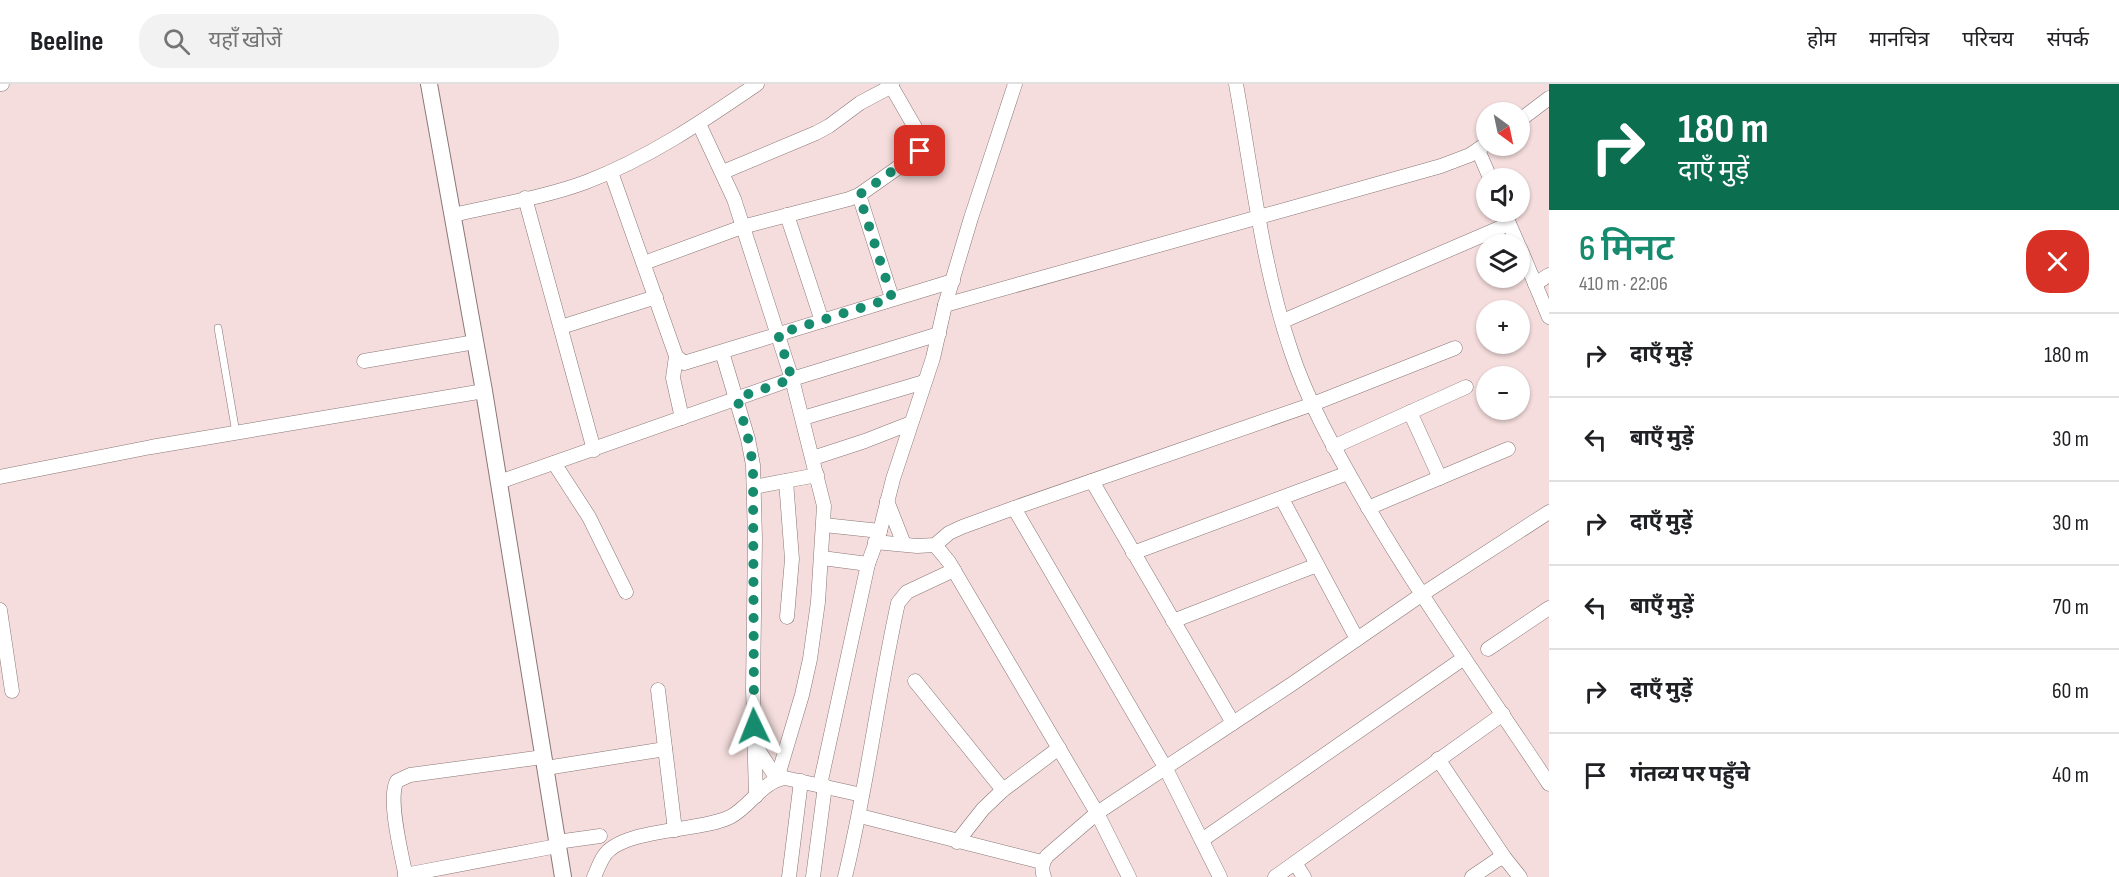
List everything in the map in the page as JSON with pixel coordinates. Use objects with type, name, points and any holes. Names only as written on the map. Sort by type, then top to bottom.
[{"type":"street","points":[[429,84],[476,342],[562,877]]},
{"type":"street","points":[[453,215],[584,183],[610,172],[644,156],[699,124],[757,84]]},
{"type":"street","points":[[813,877],[823,785],[868,564],[1014,84]]},
{"type":"street","points":[[1236,84],[1270,277],[1291,352],[1312,404],[1333,447],[1421,595],[1549,784]]},
{"type":"street","points":[[644,263],[742,227],[859,195],[920,151],[920,136],[891,85],[816,133],[723,172]]},
{"type":"street","points":[[1530,112],[1549,98]]},
{"type":"street","points":[[699,124],[734,199],[792,379],[824,506],[822,558],[810,658],[802,695],[777,779]]},
{"type":"street","points":[[945,305],[1441,166],[1476,150]]},
{"type":"street","points":[[610,172],[676,356],[684,363],[953,281]]},
{"type":"street","points":[[859,195],[892,298]]},
{"type":"street","points":[[525,198],[594,450]]},
{"type":"street","points":[[787,215],[822,321]]},
{"type":"street","points":[[1283,321],[1498,222]]},
{"type":"street","points":[[1530,272],[1549,317]]},
{"type":"street","points":[[1535,284],[1549,275]]},
{"type":"street","points":[[561,327],[656,297]]},
{"type":"street","points":[[499,482],[792,379],[939,334]]},
{"type":"street","points":[[364,361],[476,342]]},
{"type":"street","points":[[824,525],[904,544],[935,545],[948,533],[962,527],[1312,404],[1455,348]]},
{"type":"street","points":[[722,352],[748,438],[753,465],[756,796]]},
{"type":"street","points":[[676,356],[673,378],[682,418]]},
{"type":"street","points":[[803,418],[924,382]]},
{"type":"street","points":[[1333,447],[1466,387]]},
{"type":"street","points":[[0,477],[22,471],[484,391]]},
{"type":"street","points":[[1410,412],[1440,478]]},
{"type":"street","points":[[813,458],[910,423]]},
{"type":"street","points":[[1368,508],[1508,449]]},
{"type":"street","points":[[554,463],[590,517],[626,592]]},
{"type":"street","points":[[1133,553],[1348,473]]},
{"type":"street","points":[[754,487],[818,475]]},
{"type":"street","points":[[786,481],[792,559],[787,617]]},
{"type":"street","points":[[1092,481],[1233,723]]},
{"type":"street","points":[[1282,499],[1357,639]]},
{"type":"street","points":[[887,501],[904,544]]},
{"type":"street","points":[[1014,508],[1165,767],[1220,877]]},
{"type":"street","points":[[1044,877],[1042,862],[1097,813],[1421,595],[1549,512]]},
{"type":"street","points":[[935,545],[954,570],[1059,747],[1097,813],[1129,877]]},
{"type":"street","points":[[822,558],[868,564]]},
{"type":"street","points":[[1173,621],[1317,565]]},
{"type":"street","points":[[845,877],[860,816],[898,603],[907,592],[954,570]]},
{"type":"street","points":[[1488,649],[1549,608]]},
{"type":"street","points":[[0,610],[12,691]]},
{"type":"street","points":[[1202,840],[1464,658]]},
{"type":"street","points":[[915,681],[1003,790]]},
{"type":"street","points":[[658,690],[675,830]]},
{"type":"street","points":[[1275,877],[1503,714]]},
{"type":"street","points":[[755,745],[777,779]]},
{"type":"street","points":[[957,842],[983,809],[1003,790],[1059,747]]},
{"type":"street","points":[[600,836],[564,841],[557,846],[406,876],[393,795],[397,781],[410,776],[665,749]]},
{"type":"street","points":[[1438,759],[1503,857],[1520,877]]},
{"type":"street","points":[[594,877],[604,856],[618,844],[727,819],[741,811],[777,779],[785,778],[823,785],[862,795]]},
{"type":"street","points":[[789,877],[801,781]]},
{"type":"street","points":[[860,816],[1042,862]]},
{"type":"street","points":[[1472,877],[1503,857]]},
{"type":"street","points":[[1295,863],[1304,877]]},
{"type":"lane","points":[[218,328],[236,433]]},
{"type":"route","points":[[754,726],[753,465],[737,398],[792,379],[778,334],[892,298],[859,195],[920,151]]}]
